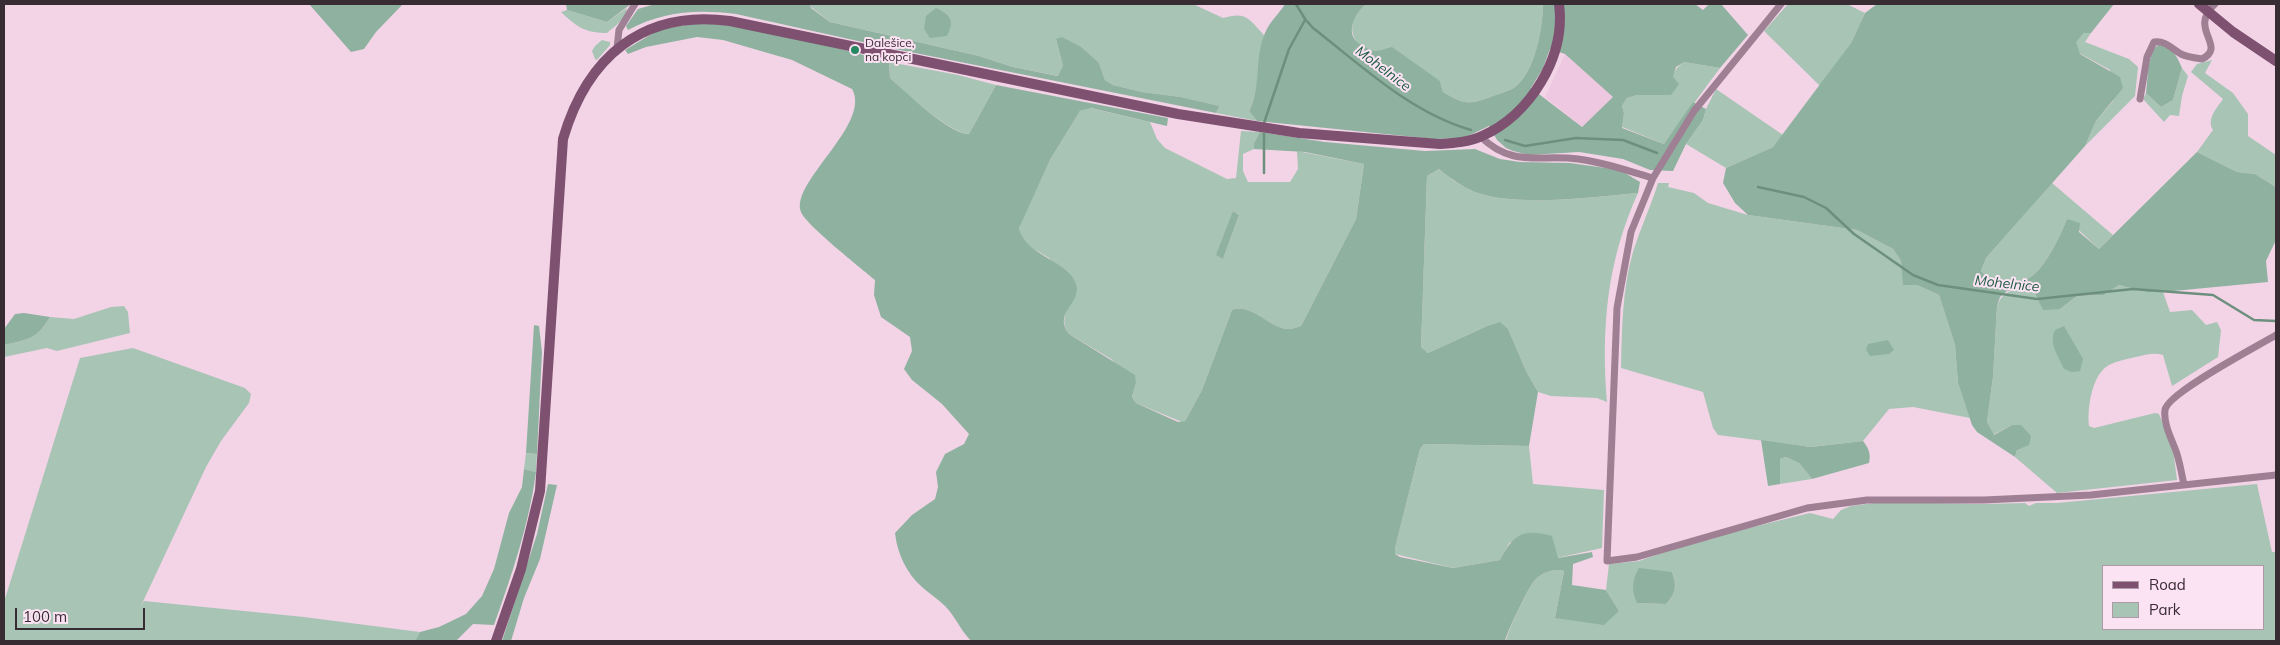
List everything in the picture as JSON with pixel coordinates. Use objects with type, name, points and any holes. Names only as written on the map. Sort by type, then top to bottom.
[{"type":"street","points":[[617,48],[619,30],[635,4]]},
{"type":"street","points":[[496,641],[521,569],[540,490],[563,139],[578,97],[594,73],[617,48],[637,34],[660,24],[688,19],[716,19],[819,38],[1178,114],[1299,133],[1419,144],[1460,143],[1481,137],[1508,119],[1523,106],[1540,84],[1556,44],[1559,4]]},
{"type":"street","points":[[1781,4],[1694,111],[1653,178],[1631,232],[1617,308],[1607,561],[1637,557],[1806,508],[1867,500],[1984,500],[2090,495],[2276,475]]},
{"type":"street","points":[[2203,8],[2215,4]]},
{"type":"street","points":[[2203,8],[2276,61]]},
{"type":"street","points":[[2140,99],[2147,57],[2154,42],[2166,44],[2189,57],[2202,59],[2210,54],[2211,48],[2203,8]]},
{"type":"street","points":[[1481,137],[1492,147],[1518,158],[1577,158],[1612,165],[1653,178]]},
{"type":"street","points":[[2184,485],[2178,455],[2166,422],[2166,406],[2172,398],[2208,375],[2276,336]]},
{"type":"shaded area","points":[[1565,54],[1614,97],[1582,127],[1545,97]]},
{"type":"green space","points":[[309,4],[403,4],[376,32],[364,49],[351,52]]},
{"type":"green space","points":[[566,4],[631,4],[607,22],[567,10]]},
{"type":"green space","points":[[655,4],[810,4],[811,8],[830,22],[979,56],[1013,67],[1058,76],[1063,66],[1056,39],[1062,37],[1081,47],[1099,63],[1105,80],[1113,85],[1219,106],[1216,113],[885,47],[736,14],[680,13],[654,19],[628,30],[626,26],[638,9]]},
{"type":"green space","points":[[810,4],[1193,4],[1223,18],[1237,15],[1242,16],[1264,35],[1257,83],[1249,111],[1257,121],[1216,113],[1218,106],[1181,97],[1142,92],[1113,85],[1105,80],[1099,63],[1056,39],[1063,66],[1059,76],[1013,67],[979,56],[830,22],[811,7]]},
{"type":"green space","points":[[1285,4],[1366,4],[1357,14],[1352,26],[1354,38],[1358,42],[1374,51],[1392,47],[1440,81],[1443,92],[1467,102],[1478,101],[1508,91],[1522,80],[1533,60],[1541,25],[1543,4],[1695,4],[1703,10],[1709,4],[1721,4],[1748,35],[1720,68],[1684,62],[1676,67],[1673,77],[1679,84],[1671,95],[1637,95],[1627,98],[1622,106],[1624,113],[1622,128],[1664,144],[1693,102],[1706,109],[1703,120],[1686,144],[1673,171],[1650,170],[1623,159],[1579,152],[1529,155],[1513,151],[1497,140],[1489,126],[1464,138],[1434,139],[1257,121],[1249,111],[1255,91],[1262,42],[1269,25]],"holes":[[[1550,49],[1565,54],[1613,97],[1582,127],[1531,88],[1543,68]]]},
{"type":"green space","points":[[1366,4],[1543,4],[1541,25],[1533,60],[1522,80],[1508,91],[1478,101],[1467,102],[1443,92],[1440,81],[1358,44],[1353,33],[1353,22]]},
{"type":"green space","points":[[1788,4],[1847,4],[1865,13],[1851,43],[1820,86],[1764,31]]},
{"type":"green space","points":[[1877,4],[2114,4],[2091,33],[2084,33],[2076,42],[2080,54],[2120,77],[2123,88],[2096,121],[2085,146],[1986,258],[1981,271],[1986,276],[1994,280],[2020,281],[2035,274],[2056,243],[2067,219],[2080,223],[2079,232],[2099,249],[2197,152],[2237,172],[2255,174],[2276,187],[2276,240],[2266,261],[2268,282],[2163,292],[2146,292],[2119,285],[2104,295],[2077,296],[2060,309],[2043,310],[2034,292],[2020,289],[2007,291],[2000,297],[1997,306],[1993,377],[1987,422],[1994,435],[2012,425],[2021,425],[2031,436],[2029,445],[2017,450],[2015,457],[1977,432],[1972,425],[1958,383],[1955,345],[1939,295],[1917,285],[1903,285],[1901,261],[1893,249],[1857,230],[1748,215],[1735,203],[1723,183],[1726,168],[1773,147],[1851,43],[1865,13]]},
{"type":"green space","points":[[627,8],[622,19],[607,33],[593,32],[582,28],[561,12],[567,10],[607,22]]},
{"type":"green space","points":[[936,8],[948,16],[951,26],[947,36],[930,38],[924,29],[926,16]]},
{"type":"green space","points":[[712,21],[798,37],[889,62],[890,78],[928,112],[951,128],[969,134],[996,85],[1168,118],[1167,126],[1091,108],[1080,111],[1050,160],[1019,228],[1029,245],[1065,269],[1072,276],[1076,284],[1077,291],[1075,297],[1064,320],[1069,334],[1135,375],[1136,383],[1132,397],[1136,403],[1178,422],[1185,421],[1202,390],[1232,310],[1247,310],[1282,328],[1290,329],[1301,326],[1356,219],[1364,164],[1305,152],[1254,149],[1254,143],[1260,132],[1325,142],[1425,151],[1475,149],[1500,159],[1520,162],[1570,163],[1620,170],[1640,182],[1638,193],[1535,200],[1495,197],[1478,193],[1458,183],[1439,169],[1427,176],[1421,347],[1428,353],[1500,322],[1508,329],[1527,373],[1538,392],[1529,446],[1424,444],[1420,449],[1395,548],[1395,554],[1400,557],[1453,568],[1500,560],[1510,544],[1520,535],[1526,533],[1552,536],[1558,558],[1592,552],[1593,557],[1573,564],[1572,585],[1606,590],[1619,611],[1604,625],[1555,618],[1564,571],[1556,570],[1541,575],[1532,584],[1518,609],[1505,641],[971,641],[948,609],[922,587],[907,569],[900,555],[895,533],[912,515],[935,499],[938,487],[936,472],[945,454],[964,444],[969,434],[942,404],[912,380],[904,369],[912,351],[910,337],[881,317],[874,295],[875,280],[823,236],[801,212],[801,200],[807,185],[851,119],[855,103],[852,89],[792,60],[723,40],[697,37],[646,47],[628,54],[625,50],[660,29]]},
{"type":"green space","points":[[2084,33],[2091,33],[2085,42],[2129,59],[2138,67],[2135,96],[2085,146],[2096,121],[2113,101],[2110,70],[2079,53],[2075,42]]},
{"type":"green space","points":[[602,40],[610,42],[610,45],[597,60],[592,51]]},
{"type":"green space","points":[[2158,45],[2167,47],[2173,52],[2182,68],[2173,100],[2161,107],[2146,93],[2150,60],[2154,49]]},
{"type":"green space","points":[[2212,60],[2205,73],[2233,93],[2248,114],[2248,136],[2276,155],[2276,187],[2255,174],[2237,172],[2197,152],[2213,130],[2211,126],[2212,118],[2223,99],[2191,72],[2197,64]]},
{"type":"green space","points":[[889,62],[958,75],[996,85],[969,134],[961,132],[940,120],[906,93],[890,78]]},
{"type":"green space","points":[[1684,62],[1720,68],[1664,144],[1622,127],[1624,113],[1622,106],[1627,98],[1637,95],[1671,95],[1674,72]]},
{"type":"green space","points":[[2182,68],[2188,76],[2179,116],[2170,115],[2164,122],[2143,99],[2146,93],[2161,107],[2173,100]]},
{"type":"green space","points":[[1716,89],[1783,135],[1773,147],[1726,168],[1686,144],[1703,120]]},
{"type":"green space","points":[[1090,108],[1150,122],[1157,139],[1165,148],[1227,179],[1236,178],[1241,131],[1260,132],[1254,143],[1254,149],[1243,154],[1243,171],[1248,182],[1290,182],[1298,169],[1297,151],[1364,164],[1356,219],[1301,326],[1290,329],[1282,328],[1247,310],[1232,310],[1202,390],[1185,421],[1182,422],[1136,403],[1132,397],[1136,383],[1111,359],[1069,334],[1064,323],[1068,308],[1077,293],[1049,258],[1029,246],[1021,238],[1019,228],[1021,222],[1050,160],[1080,111]],"holes":[[[1233,211],[1239,215],[1223,259]]]},
{"type":"green space","points":[[1439,169],[1468,189],[1495,197],[1557,200],[1638,193],[1619,244],[1609,295],[1605,348],[1607,402],[1597,398],[1551,396],[1538,392],[1527,373],[1508,329],[1485,327],[1428,353],[1421,347],[1427,176]]},
{"type":"green space","points":[[1658,183],[1669,183],[1668,187],[1694,193],[1708,203],[1748,215],[1857,230],[1893,249],[1901,261],[1902,270],[1917,285],[1939,295],[1955,345],[1958,383],[1970,418],[1913,407],[1889,409],[1863,441],[1811,447],[1718,435],[1713,428],[1703,392],[1621,368],[1623,310],[1629,266]]},
{"type":"green space","points":[[2052,183],[2113,235],[2099,249],[2067,219],[2056,243],[2035,274],[2020,281],[1994,280],[1986,276],[1981,271],[1986,258]]},
{"type":"green space","points":[[1233,211],[1239,215],[1223,259],[1216,255]]},
{"type":"green space","points":[[2119,285],[2146,292],[2163,292],[2170,312],[2192,310],[2206,325],[2217,322],[2221,330],[2218,357],[2172,386],[2163,355],[2146,355],[2115,362],[2103,369],[2092,392],[2089,426],[2094,428],[2155,413],[2159,414],[2173,449],[2177,480],[2057,493],[2015,457],[2017,450],[2012,425],[1993,435],[1987,422],[1993,377],[1997,306],[2007,293],[2022,290],[2034,292],[2038,301],[2060,309],[2077,296],[2104,295]]},
{"type":"green space","points":[[124,306],[128,312],[130,333],[57,351],[47,348],[4,357],[4,345],[36,334],[50,317],[74,319],[111,307]]},
{"type":"green space","points":[[24,313],[50,317],[36,334],[4,345],[4,329],[15,314]]},
{"type":"green space","points":[[534,325],[539,326],[542,352],[537,454],[526,453]]},
{"type":"green space","points":[[2064,326],[2083,359],[2080,371],[2072,372],[2064,369],[2053,345],[2055,330]]},
{"type":"green space","points":[[1888,340],[1894,350],[1889,354],[1870,356],[1866,350],[1868,344]]},
{"type":"green space","points":[[133,348],[245,388],[251,394],[249,403],[221,441],[206,467],[140,608],[144,601],[304,617],[420,632],[415,641],[4,641],[4,602],[80,358]]},
{"type":"green space","points":[[1761,440],[1811,447],[1863,441],[1869,452],[1869,463],[1812,479],[1799,463],[1786,457],[1780,459],[1780,484],[1768,486]]},
{"type":"green space","points":[[1424,444],[1529,446],[1533,484],[1604,490],[1602,548],[1557,558],[1510,542],[1500,560],[1453,568],[1395,554],[1420,449]]},
{"type":"green space","points":[[526,453],[537,454],[536,472],[524,469]]},
{"type":"green space","points":[[1786,457],[1799,463],[1812,479],[1780,484],[1780,459]]},
{"type":"green space","points":[[524,469],[536,472],[533,492],[519,549],[494,625],[473,624],[456,641],[415,641],[420,632],[439,627],[466,614],[482,596],[494,569],[509,513],[522,487]]},
{"type":"green space","points":[[548,484],[557,485],[540,559],[524,598],[511,641],[502,641],[537,534]]},
{"type":"green space","points":[[2257,484],[2272,552],[2276,552],[2276,641],[1506,641],[1514,619],[1532,584],[1541,575],[1548,572],[1564,571],[1555,618],[1619,611],[1606,590],[1609,564],[1639,561],[1684,545],[1712,539],[1732,532],[1810,513],[1833,519],[1841,510],[1851,506],[1882,502],[2025,503],[2029,506],[2036,503],[2057,503]],"holes":[[[1672,572],[1675,581],[1672,597],[1666,604],[1637,603]]]},
{"type":"green space","points":[[1639,568],[1672,572],[1675,589],[1672,597],[1666,604],[1637,603],[1633,585]]},
{"type":"waterway","name":"Mohelnice","points":[[1296,4],[1313,28],[1388,87],[1428,112],[1471,130]]},
{"type":"waterway","points":[[1264,123],[1289,49],[1305,20]]},
{"type":"waterway","points":[[1264,134],[1264,173]]},
{"type":"waterway","name":"Mohelnice","points":[[1505,140],[1525,146],[1576,138],[1623,140],[1657,153]]},
{"type":"waterway","name":"Mohelnice","points":[[1758,187],[1804,197],[1826,208],[1854,234],[1913,275],[1938,285],[2037,299],[2133,289],[2213,295],[2254,320],[2276,321]]},
{"type":"place","name":"Dalešice, na kopci","points":[[855,50]]}]
